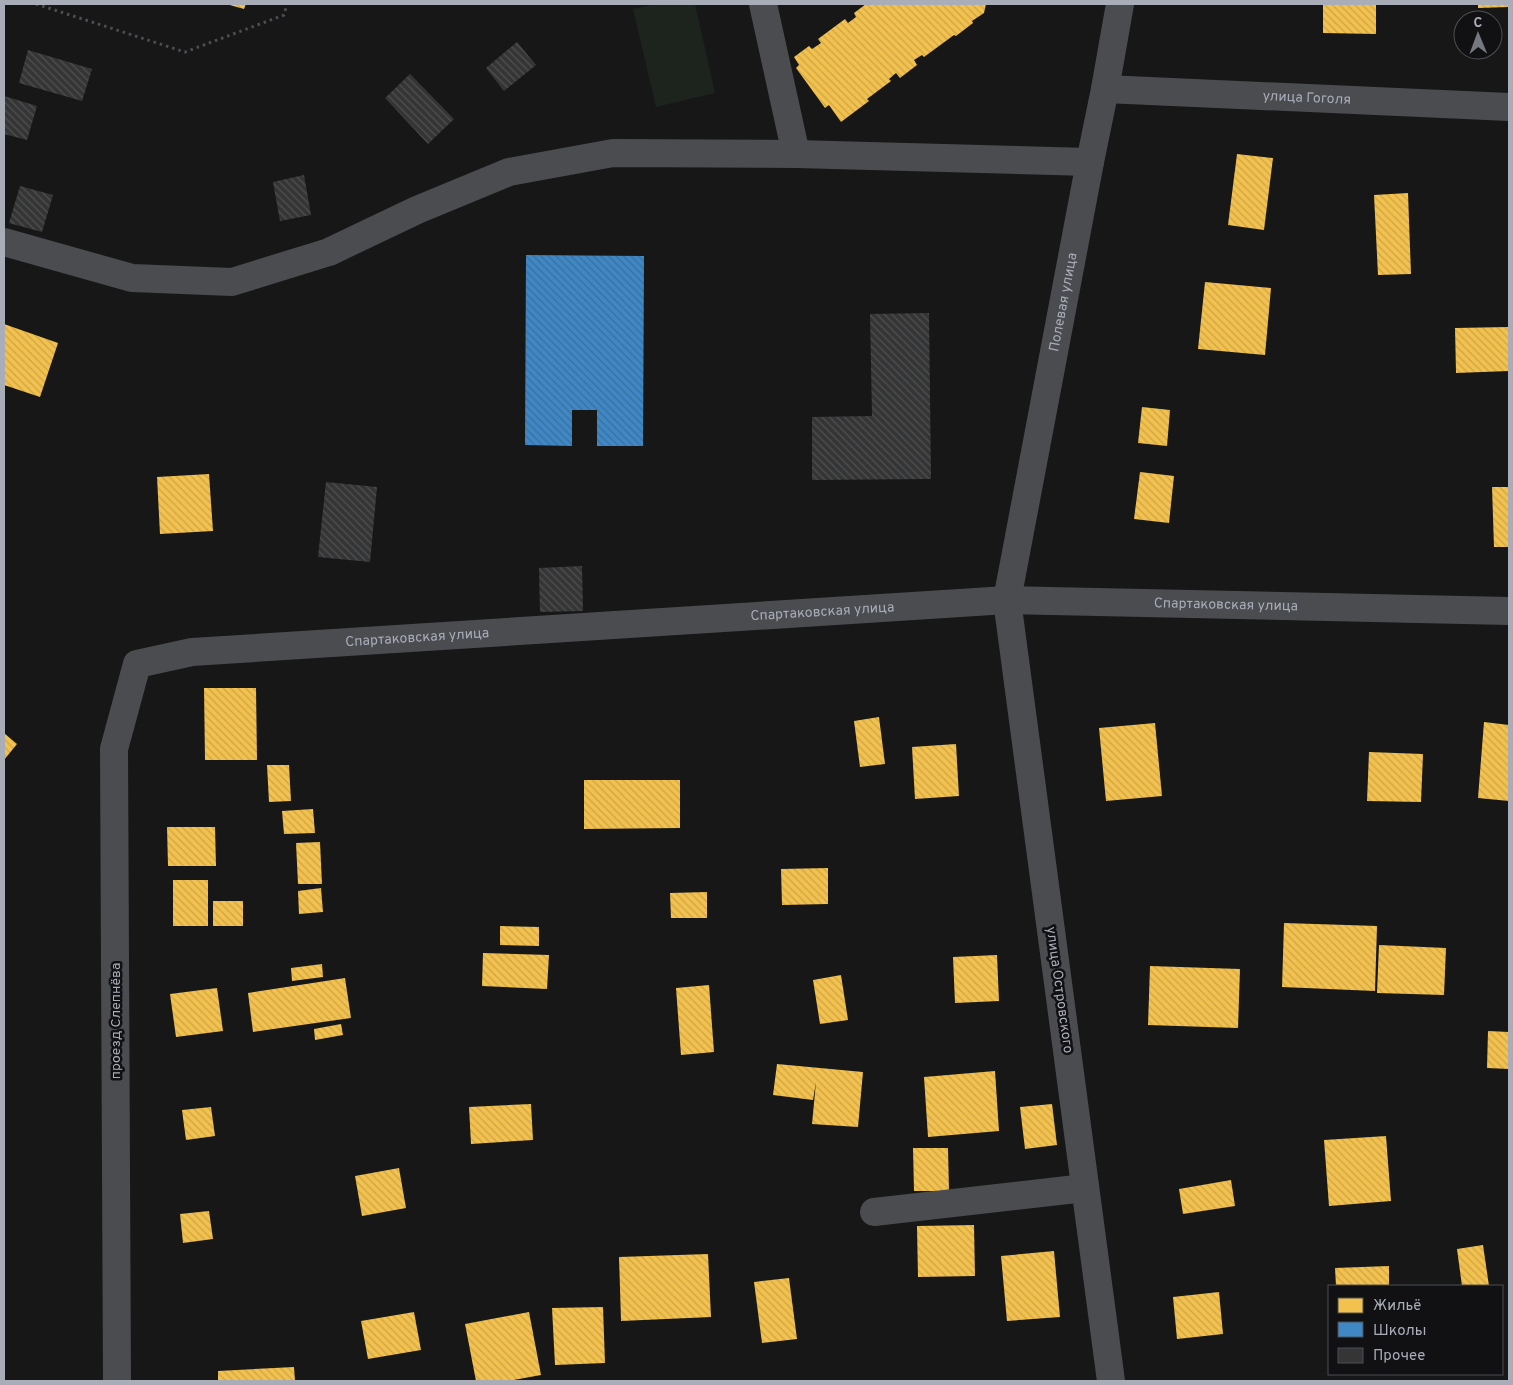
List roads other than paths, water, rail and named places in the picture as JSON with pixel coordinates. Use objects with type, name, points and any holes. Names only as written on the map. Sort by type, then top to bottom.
[{"type":"street","points":[[762,4],[796,154]]},
{"type":"street","name":"Полевая улица","points":[[1006,600],[1120,4]]},
{"type":"street","name":"улица Гоголя","points":[[1105,89],[1509,107]]},
{"type":"street","points":[[4,242],[132,278],[232,282],[330,252],[417,210],[508,172],[613,153],[796,154],[1090,162]]},
{"type":"street","name":"Спартаковская улица","points":[[137,664],[192,652],[1006,600],[1509,611]]},
{"type":"street","name":"улица Островского","points":[[1006,600],[1111,1381]]},
{"type":"street","name":"проезд Слепнёва","points":[[117,1381],[114,750],[137,664]]},
{"type":"street","points":[[874,1212],[1085,1188]]}]
